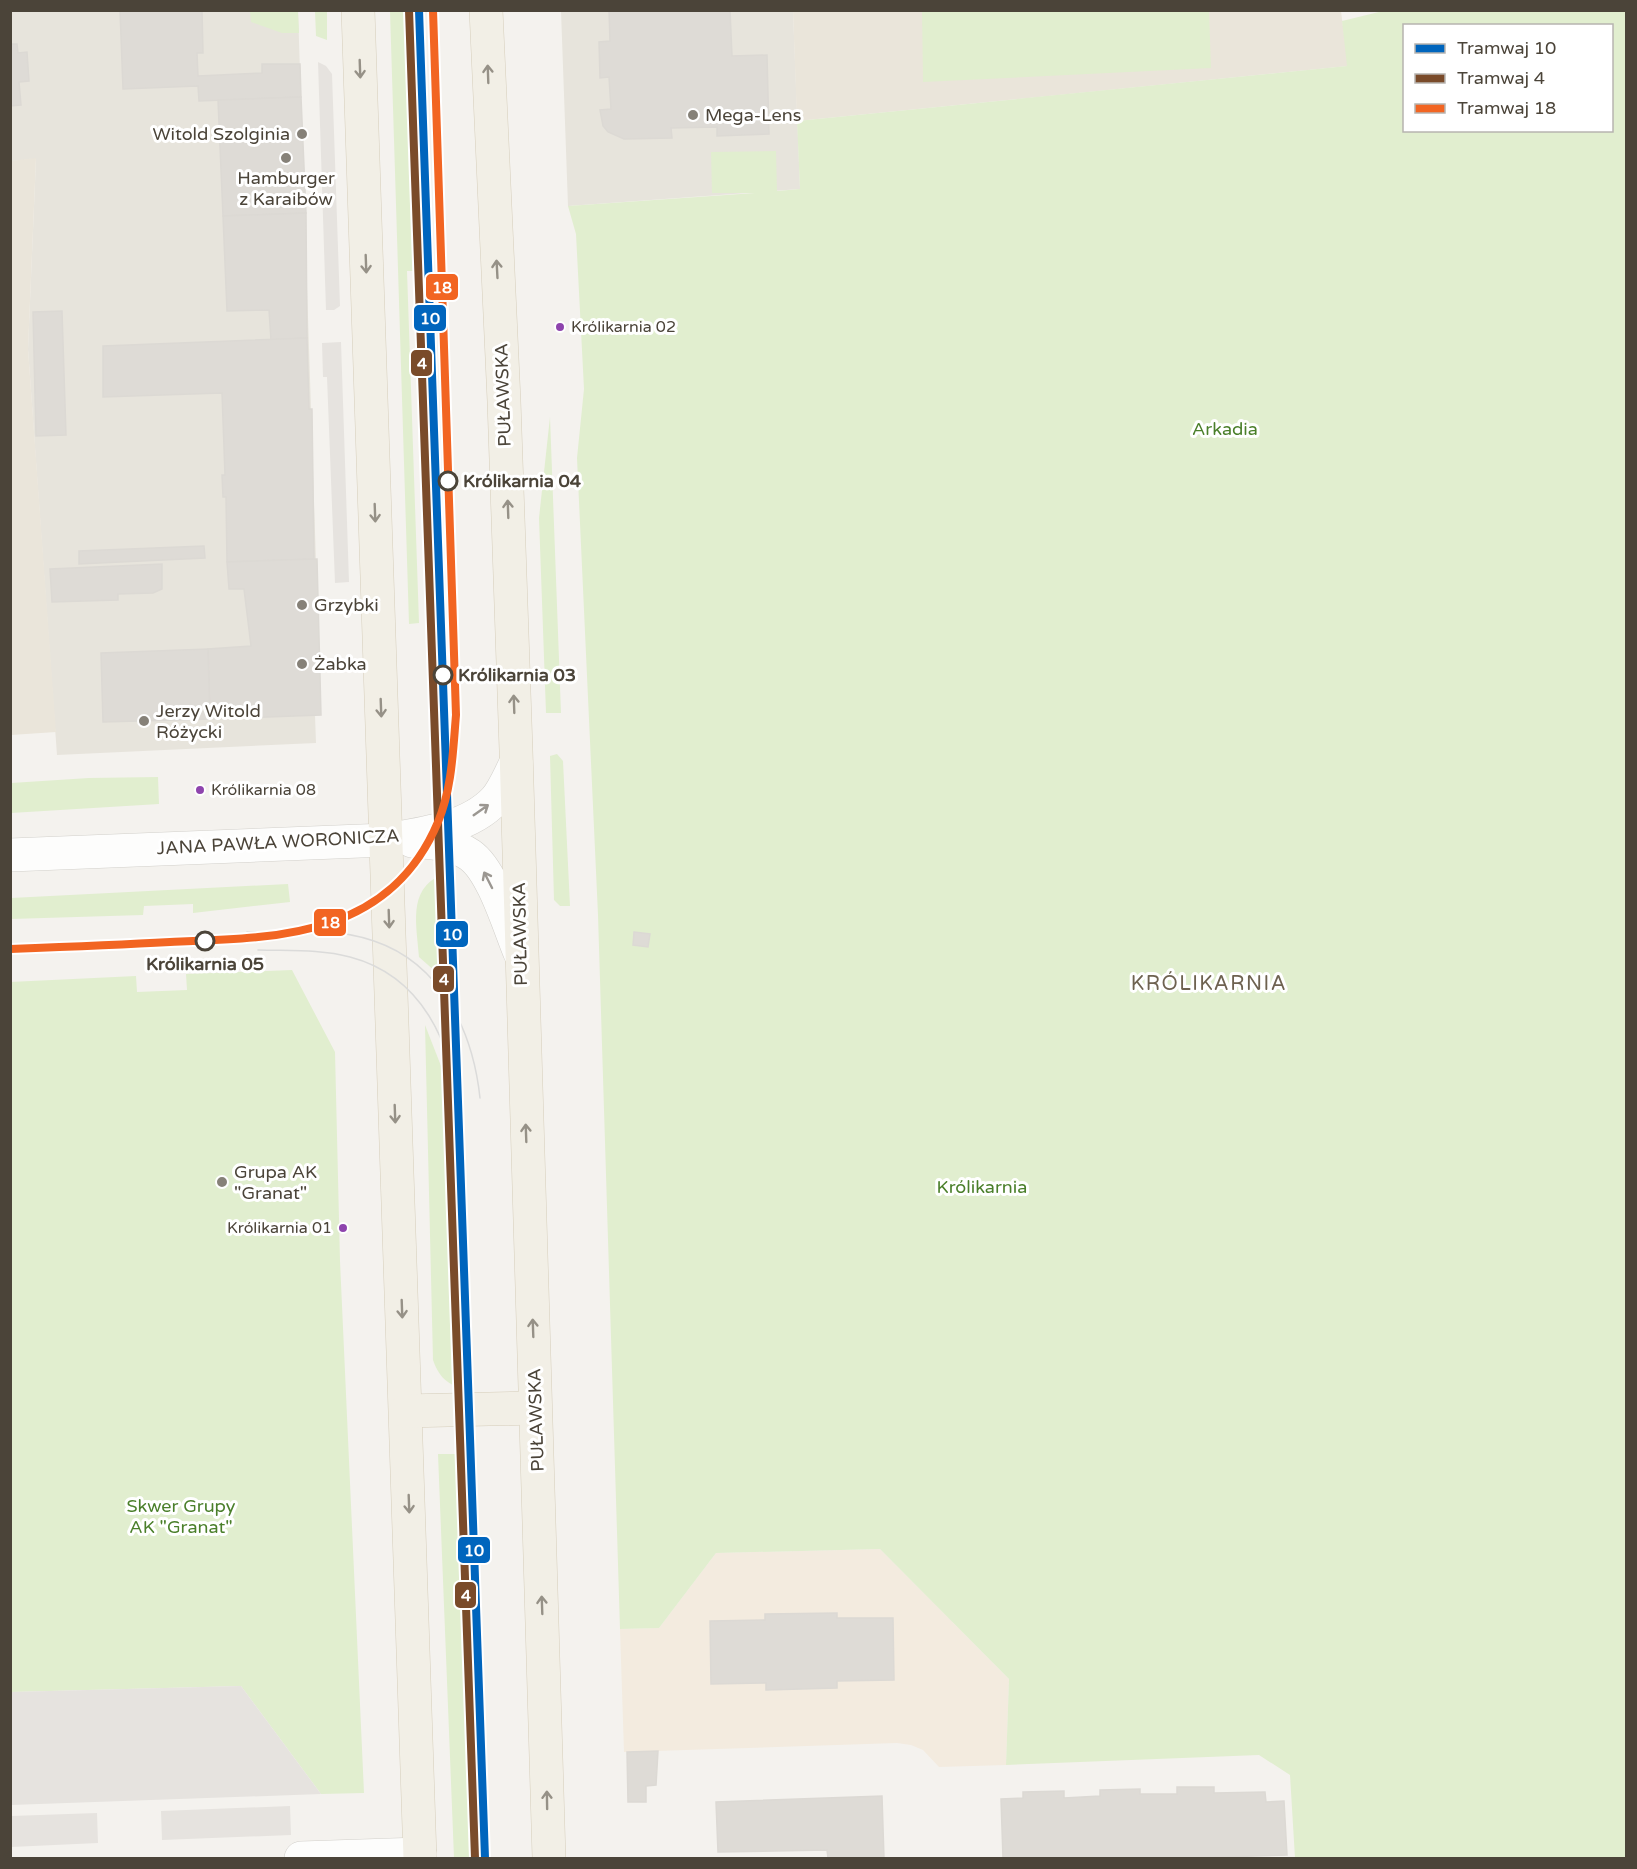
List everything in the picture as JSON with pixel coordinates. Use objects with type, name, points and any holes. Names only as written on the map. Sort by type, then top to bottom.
[{"type":"main road","points":[[358,10],[420,1856]]},
{"type":"main road","name":"PUŁAWSKA","points":[[486,10],[504,400],[549,1858]]},
{"type":"main road","points":[[405,1411],[535,1408]]},
{"type":"street","name":"JANA PAWŁA WORONICZA","points":[[10,855],[386,840],[448,827],[470,817],[495,800],[516,763]]},
{"type":"street","points":[[386,840],[448,846],[472,856],[486,875],[520,953]]},
{"type":"street","points":[[301,1858],[420,1856]]},
{"type":"shaded area","points":[[10,11],[298,11],[321,715],[315,715],[316,743],[57,755],[28,349],[36,159],[11,161]]},
{"type":"shaded area","points":[[561,11],[793,11],[800,189],[568,206]]},
{"type":"shaded area","points":[[793,11],[1341,11],[1348,66],[797,121]]},
{"type":"shaded area","points":[[318,62],[326,66],[332,74],[340,306],[334,310],[326,310]]},
{"type":"shaded area","points":[[36,158],[28,349],[56,732],[11,735],[10,161]]},
{"type":"shaded area","points":[[341,342],[349,582],[335,583],[327,377],[323,377],[322,343]]},
{"type":"shaded area","points":[[880,1549],[1009,1679],[1006,1765],[939,1767],[923,1750],[897,1743],[624,1752],[620,1629],[659,1628],[716,1553]]},
{"type":"shaded area","points":[[241,1686],[321,1794],[11,1805],[11,1692]]},
{"type":"shaded area","points":[[290,1806],[291,1835],[162,1840],[161,1811]]},
{"type":"shaded area","points":[[97,1813],[98,1843],[11,1847],[11,1816]]},
{"type":"green space","points":[[250,11],[298,11],[299,33],[282,33],[251,22]]},
{"type":"green space","points":[[315,11],[327,11],[327,40],[316,36]]},
{"type":"green space","points":[[390,11],[406,11],[413,271],[407,271],[419,623],[409,624]]},
{"type":"green space","points":[[922,11],[1209,11],[1211,68],[923,82]]},
{"type":"green space","points":[[1383,11],[1626,11],[1626,1858],[1295,1858],[1290,1775],[1259,1755],[1006,1765],[1009,1679],[880,1549],[716,1553],[659,1628],[620,1629],[598,915],[577,458],[584,389],[576,234],[568,206],[755,193],[712,193],[711,152],[776,151],[777,191],[800,189],[797,121],[1347,66],[1342,21]]},
{"type":"green space","points":[[550,417],[561,713],[546,713],[539,518]]},
{"type":"green space","points":[[557,754],[563,761],[570,906],[560,906],[554,900],[550,756]]},
{"type":"green space","points":[[158,777],[159,804],[11,813],[11,783],[89,778]]},
{"type":"green space","points":[[441,875],[445,980],[419,957],[416,921],[416,910],[423,890]]},
{"type":"green space","points":[[288,884],[290,902],[193,913],[193,904],[144,906],[143,915],[11,919],[11,898]]},
{"type":"green space","name":"Skwer Grupy AK \"Granat\"","points":[[292,970],[335,1052],[340,1261],[364,1793],[321,1794],[241,1686],[11,1692],[10,982],[136,976],[137,992],[187,990],[186,974]]},
{"type":"green space","points":[[425,1025],[443,1071],[449,1111],[459,1388],[443,1377],[433,1360]]},
{"type":"green space","points":[[438,1454],[459,1454],[475,1858],[454,1858]]},
{"type":"building","points":[[120,10],[202,10],[203,53],[197,53],[198,76],[262,73],[262,64],[300,64],[301,97],[199,101],[198,86],[123,89]]},
{"type":"building","points":[[609,10],[730,10],[732,56],[767,55],[769,134],[717,136],[717,127],[671,128],[672,138],[624,139],[608,132],[603,126],[600,110],[611,109],[609,77],[600,78],[599,42],[610,41]]},
{"type":"building","points":[[10,44],[17,44],[18,53],[27,52],[29,81],[19,82],[21,105],[10,106]]},
{"type":"building","points":[[301,97],[306,213],[223,216],[218,100]]},
{"type":"building","points":[[306,213],[307,338],[271,340],[269,310],[227,311],[223,216]]},
{"type":"building","points":[[62,311],[66,435],[36,436],[33,312]]},
{"type":"building","points":[[307,338],[309,409],[312,409],[314,559],[227,562],[226,497],[223,497],[222,475],[225,475],[222,393],[103,397],[103,346]]},
{"type":"building","points":[[204,546],[205,558],[79,564],[79,551]]},
{"type":"building","points":[[317,559],[321,715],[210,719],[208,649],[251,646],[244,589],[229,589],[227,562]]},
{"type":"building","points":[[162,564],[162,589],[153,593],[118,594],[118,600],[52,602],[50,569]]},
{"type":"building","points":[[208,649],[210,719],[103,722],[101,653]]},
{"type":"building","points":[[634,932],[650,934],[648,947],[633,945]]},
{"type":"building","points":[[837,1613],[837,1618],[893,1618],[894,1680],[837,1681],[837,1688],[766,1690],[766,1683],[711,1684],[710,1621],[765,1620],[765,1614]]},
{"type":"building","points":[[658,1751],[656,1785],[646,1786],[646,1802],[628,1802],[627,1752]]},
{"type":"building","points":[[1177,1787],[1214,1787],[1214,1793],[1265,1792],[1266,1802],[1284,1801],[1287,1855],[1187,1858],[1003,1858],[1001,1799],[1023,1798],[1023,1792],[1064,1791],[1064,1798],[1100,1796],[1100,1790],[1140,1789],[1140,1794],[1177,1794]]},
{"type":"building","points":[[882,1796],[884,1858],[828,1858],[827,1850],[718,1852],[716,1802]]},
{"type":"tram line","name":"4","points":[[409,10],[475,1858]]},
{"type":"tram line","name":"10","points":[[419,10],[485,1858]]},
{"type":"tram line","name":"18","points":[[10,949],[250,938],[289,933],[326,924],[360,910],[390,889],[417,860],[438,822],[449,783],[456,715],[433,10]]},
{"type":"tram line","points":[[247,932],[311,931],[359,937],[398,952],[418,966],[436,983],[450,1003],[461,1025],[470,1049],[480,1098]]},
{"type":"tram line","points":[[258,950],[339,954],[375,966],[396,980],[414,996],[429,1016],[440,1037],[449,1060],[458,1110]]},
{"type":"place","name":"Mega-Lens","points":[[693,115]]},
{"type":"place","name":"Witold Szolginia","points":[[302,134]]},
{"type":"place","name":"Hamburger z Karaibów","points":[[286,158]]},
{"type":"place","name":"Królikarnia 02","points":[[560,327]]},
{"type":"place","name":"Królikarnia 04","points":[[448,481]]},
{"type":"place","name":"Grzybki","points":[[302,605]]},
{"type":"place","name":"Żabka","points":[[302,664]]},
{"type":"place","name":"Królikarnia 03","points":[[443,675]]},
{"type":"place","name":"Jerzy Witold Różycki","points":[[144,721]]},
{"type":"place","name":"Królikarnia 08","points":[[200,790]]},
{"type":"place","name":"Królikarnia 05","points":[[205,941]]},
{"type":"place","name":"Grupa AK \"Granat\"","points":[[222,1182]]},
{"type":"place","name":"Królikarnia 01","points":[[343,1228]]},
{"type":"district","name":"KRÓLIKARNIA","points":[[1209,984]]},
{"type":"park label","name":"Arkadia","points":[[1225,429]]},
{"type":"park label","name":"Królikarnia","points":[[982,1187]]}]
